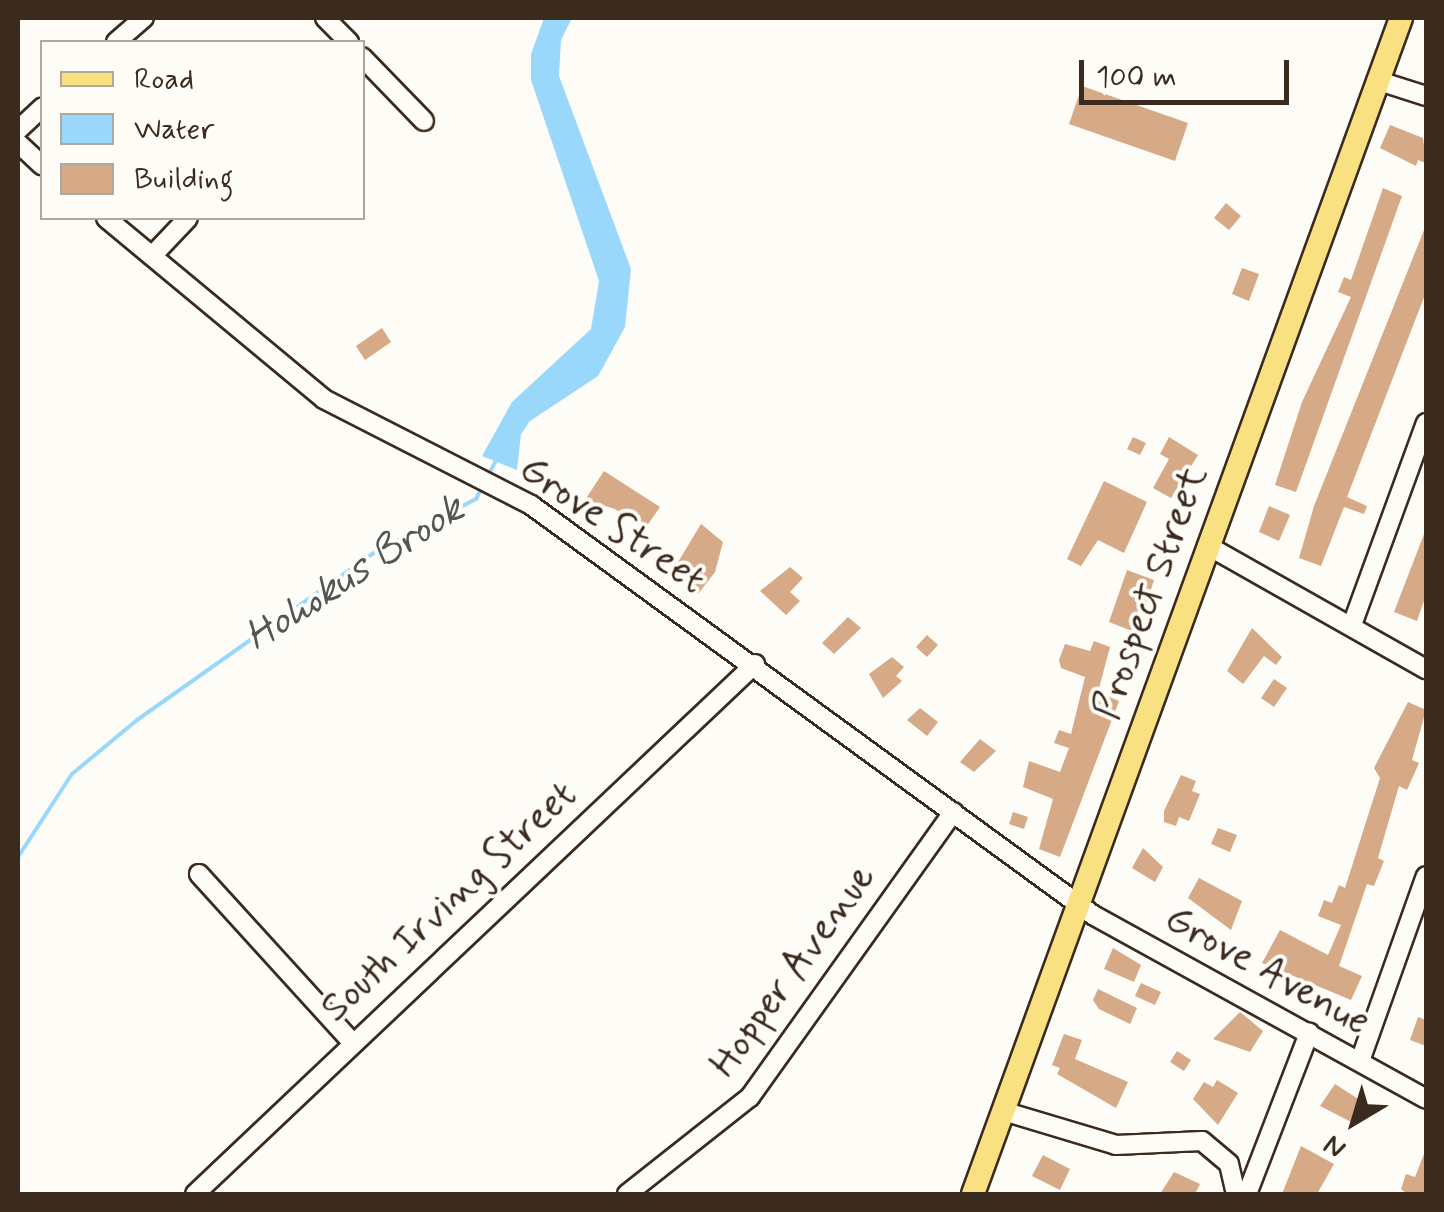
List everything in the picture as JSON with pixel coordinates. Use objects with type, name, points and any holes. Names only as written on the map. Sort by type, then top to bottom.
[{"type":"main road","name":"Prospect Street","points":[[973,1194],[1075,903],[1210,547],[1326,212],[1401,18]]},
{"type":"street","points":[[118,40],[144,18]]},
{"type":"street","points":[[325,18],[347,40]]},
{"type":"street","points":[[365,61],[424,121]]},
{"type":"street","points":[[1379,81],[1426,96]]},
{"type":"street","points":[[18,130],[40,110]]},
{"type":"street","points":[[18,144],[40,162]]},
{"type":"street","name":"Grove Street","points":[[108,220],[324,399],[505,492],[755,664],[1075,903]]},
{"type":"street","points":[[152,256],[186,220]]},
{"type":"street","points":[[1352,625],[1426,423]]},
{"type":"street","points":[[1210,547],[1426,669]]},
{"type":"street","name":"South Irving Street","points":[[195,1194],[351,1041],[755,664]]},
{"type":"street","name":"Hopper Avenue","points":[[627,1194],[750,1097],[953,812]]},
{"type":"street","points":[[199,874],[351,1041]]},
{"type":"street","points":[[1360,1061],[1426,876]]},
{"type":"street","name":"Grove Avenue","points":[[1075,903],[1426,1099]]},
{"type":"street","points":[[1247,1194],[1310,1033]]},
{"type":"street","points":[[1003,1112],[1116,1145],[1202,1141],[1229,1164],[1236,1194]]},
{"type":"water","points":[[544,18],[572,18],[561,40],[559,76],[631,269],[625,327],[598,376],[530,421],[521,434],[517,470],[482,456],[512,402],[591,329],[599,281],[531,80],[531,54]]},
{"type":"building","points":[[1082,86],[1188,123],[1175,161],[1069,124]]},
{"type":"building","points":[[1390,125],[1423,138],[1426,163],[1418,160],[1416,166],[1380,148]]},
{"type":"building","points":[[1383,188],[1402,196],[1296,492],[1275,485],[1302,402],[1351,297],[1338,292],[1344,277],[1351,280]]},
{"type":"building","points":[[1226,203],[1241,216],[1229,230],[1214,218]]},
{"type":"building","points":[[1426,225],[1426,292],[1347,497],[1367,506],[1364,514],[1344,507],[1321,566],[1299,558],[1314,506]]},
{"type":"building","points":[[1242,268],[1259,274],[1249,301],[1232,294]]},
{"type":"building","points":[[382,328],[391,342],[365,360],[356,346]]},
{"type":"building","points":[[1133,437],[1146,443],[1140,455],[1127,449]]},
{"type":"building","points":[[1169,437],[1198,455],[1171,498],[1153,488],[1169,459],[1160,454]]},
{"type":"building","points":[[604,471],[660,507],[644,530],[615,509],[585,500]]},
{"type":"building","points":[[1104,481],[1147,502],[1124,553],[1098,540],[1081,566],[1067,559]]},
{"type":"building","points":[[1269,506],[1290,515],[1279,541],[1259,532]]},
{"type":"building","points":[[701,524],[723,542],[715,572],[698,594],[678,579],[683,573],[675,567]]},
{"type":"building","points":[[1426,529],[1426,595],[1417,621],[1394,612]]},
{"type":"building","points":[[790,567],[803,578],[790,592],[800,601],[786,615],[760,591]]},
{"type":"building","points":[[1127,570],[1154,580],[1137,633],[1109,622]]},
{"type":"building","points":[[848,617],[861,628],[834,654],[822,643]]},
{"type":"building","points":[[1252,628],[1282,657],[1276,665],[1264,656],[1243,684],[1227,671]]},
{"type":"building","points":[[927,635],[938,645],[927,657],[916,647]]},
{"type":"building","points":[[1094,641],[1110,647],[1098,692],[1119,701],[1060,857],[1039,849],[1053,799],[1023,787],[1029,761],[1060,772],[1069,748],[1054,743],[1059,730],[1071,734],[1085,677],[1061,668],[1059,660],[1065,644],[1090,651]]},
{"type":"building","points":[[892,657],[904,667],[896,676],[902,681],[883,698],[869,674]]},
{"type":"building","points":[[1274,679],[1287,688],[1274,707],[1261,698]]},
{"type":"building","points":[[1408,702],[1426,710],[1412,760],[1419,763],[1407,790],[1399,786],[1378,858],[1384,861],[1374,886],[1367,884],[1339,966],[1362,976],[1351,1000],[1262,963],[1280,930],[1328,955],[1341,925],[1318,916],[1324,900],[1332,903],[1339,885],[1345,888],[1380,778],[1374,768]]},
{"type":"building","points":[[920,708],[938,722],[927,736],[907,720]]},
{"type":"building","points":[[980,739],[996,751],[974,772],[960,762]]},
{"type":"building","points":[[1181,775],[1196,781],[1192,791],[1200,794],[1189,821],[1179,817],[1176,826],[1164,822],[1164,811]]},
{"type":"building","points":[[1013,812],[1028,817],[1024,829],[1009,824]]},
{"type":"building","points":[[1218,828],[1237,835],[1230,852],[1211,844]]},
{"type":"building","points":[[1143,848],[1163,867],[1155,882],[1132,868]]},
{"type":"building","points":[[1199,878],[1242,901],[1231,930],[1188,898]]},
{"type":"building","points":[[1113,948],[1141,965],[1134,982],[1104,969]]},
{"type":"building","points":[[1141,983],[1161,992],[1155,1005],[1135,996]]},
{"type":"building","points":[[1098,989],[1137,1008],[1130,1024],[1099,1009],[1093,1000]]},
{"type":"building","points":[[1240,1012],[1263,1031],[1250,1052],[1213,1039]]},
{"type":"building","points":[[1418,1017],[1426,1020],[1426,1046],[1410,1040]]},
{"type":"building","points":[[1064,1034],[1082,1040],[1075,1059],[1128,1082],[1116,1108],[1057,1074],[1060,1068],[1052,1065]]},
{"type":"building","points":[[1177,1051],[1191,1060],[1184,1071],[1170,1062]]},
{"type":"building","points":[[1217,1080],[1238,1093],[1218,1125],[1193,1099],[1204,1082],[1213,1087]]},
{"type":"building","points":[[1335,1084],[1366,1104],[1355,1124],[1320,1106]]},
{"type":"building","points":[[1301,1146],[1334,1164],[1317,1194],[1282,1194]]},
{"type":"building","points":[[1426,1149],[1426,1194],[1407,1194],[1401,1189],[1406,1174],[1415,1177]]},
{"type":"building","points":[[1043,1155],[1070,1169],[1060,1190],[1032,1176]]},
{"type":"building","points":[[1174,1172],[1200,1184],[1195,1194],[1160,1194]]},
{"type":"waterway","name":"Hohokus Brook","points":[[487,477],[497,459]]},
{"type":"waterway","name":"Hohokus Brook","points":[[18,857],[72,774],[137,720],[372,554],[476,499],[483,485]]}]
